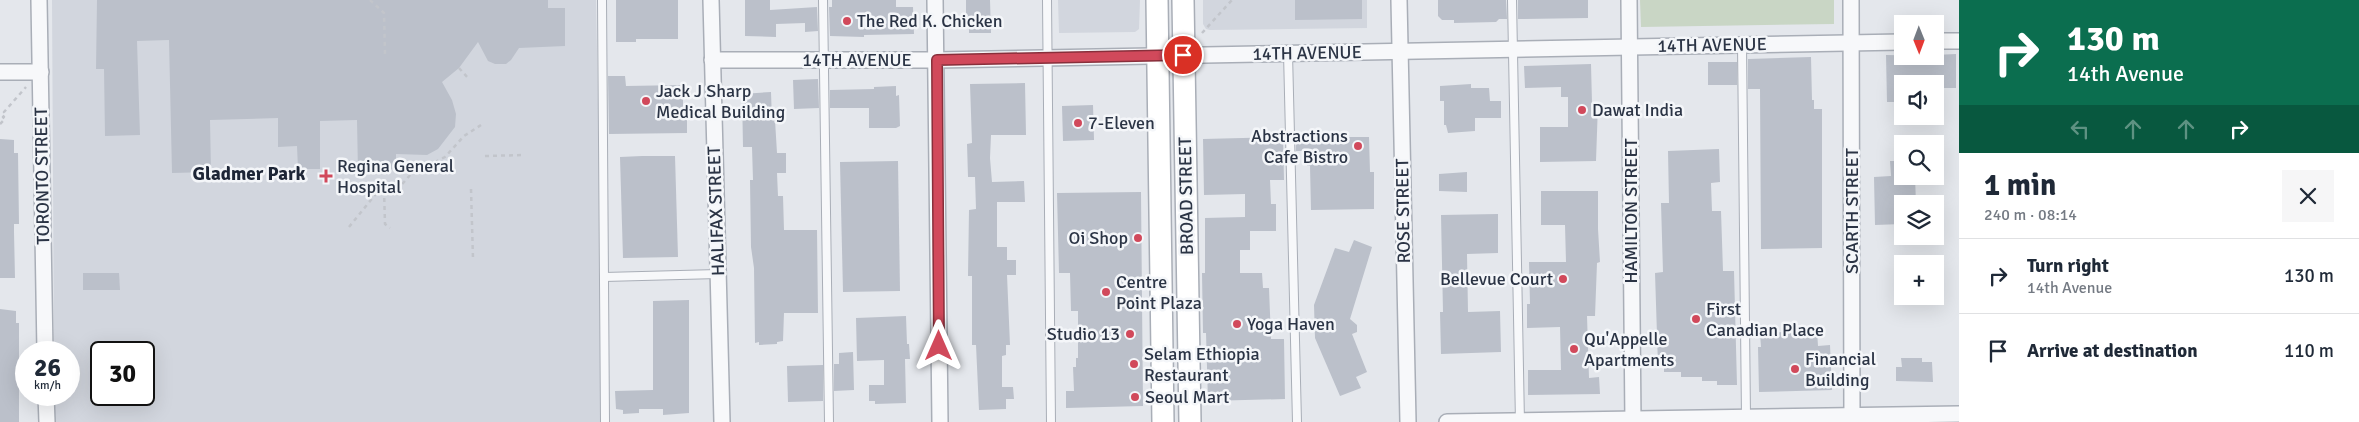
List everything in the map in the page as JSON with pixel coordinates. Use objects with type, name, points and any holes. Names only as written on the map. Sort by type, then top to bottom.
[{"type":"main road","name":"BROAD STREET","points":[[1157,0],[1163,422]]},
{"type":"main road","name":"BROAD STREET","points":[[1183,0],[1190,422]]},
{"type":"street","name":"TORONTO STREET","points":[[39,0],[45,341]]},
{"type":"street","name":"HALIFAX STREET","points":[[711,0],[722,422]]},
{"type":"street","points":[[936,0],[940,422]]},
{"type":"street","name":"ROSE STREET","points":[[1399,0],[1408,422]]},
{"type":"street","name":"HAMILTON STREET","points":[[1629,0],[1633,420]]},
{"type":"street","name":"SCARTH STREET","points":[[1851,0],[1852,419]]},
{"type":"street","points":[[1944,41],[1959,41]]},
{"type":"street","name":"14TH AVENUE","points":[[712,60],[937,60],[1894,42]]},
{"type":"street","points":[[0,72],[41,72]]},
{"type":"street","points":[[46,406],[47,422]]},
{"type":"street","points":[[1447,422],[1746,417],[1852,419],[1959,414]]},
{"type":"lane","points":[[602,0],[605,422]]},
{"type":"lane","points":[[823,0],[829,422]]},
{"type":"lane","points":[[1047,0],[1050,422]]},
{"type":"lane","points":[[1512,0],[1520,421]]},
{"type":"lane","points":[[1742,45],[1746,417]]},
{"type":"lane","points":[[1288,53],[1297,422]]},
{"type":"lane","points":[[604,277],[718,274]]},
{"type":"path","points":[[370,0],[384,13],[384,54]]},
{"type":"path","points":[[1183,55],[1232,0]]},
{"type":"path","points":[[459,68],[468,78]]},
{"type":"path","points":[[0,124],[5,119],[3,117],[6,114],[4,112],[41,72]]},
{"type":"path","points":[[397,190],[411,174],[445,157],[464,136],[480,125]]},
{"type":"path","points":[[485,156],[524,155]]},
{"type":"path","points":[[349,227],[379,190]]},
{"type":"path","points":[[384,190],[385,224],[390,228]]},
{"type":"path","points":[[471,190],[473,259]]},
{"type":"shaded area","name":"Regina General Hospital","points":[[52,0],[596,0],[604,422],[54,422],[54,406],[80,406],[80,341],[54,341]]},
{"type":"shaded area","points":[[1058,0],[1140,0],[1139,29],[1135,32],[1059,33]]},
{"type":"shaded area","points":[[1203,0],[1367,0],[1367,28],[1210,30],[1206,29],[1203,24]]},
{"type":"green space","points":[[1640,0],[1834,0],[1834,24],[1641,27]]},
{"type":"building","name":"Regina General Hospital","points":[[97,0],[548,0],[548,8],[565,8],[565,46],[519,48],[506,64],[495,64],[488,61],[478,42],[459,68],[442,82],[452,100],[456,114],[455,127],[438,149],[427,155],[396,154],[396,169],[358,172],[357,120],[320,121],[320,169],[298,169],[297,146],[278,147],[278,118],[210,120],[211,172],[172,173],[169,40],[137,41],[140,135],[105,136],[104,69],[96,69]]},
{"type":"building","points":[[616,0],[678,0],[678,39],[636,39],[636,42],[616,42]]},
{"type":"building","points":[[745,0],[770,0],[770,10],[817,7],[818,31],[805,32],[805,23],[776,24],[776,37],[745,36]]},
{"type":"building","points":[[832,0],[896,0],[896,7],[913,7],[914,34],[864,35],[864,37],[830,36],[829,7],[832,7]]},
{"type":"building","points":[[966,0],[990,0],[991,33],[969,33],[969,23],[966,23]]},
{"type":"building","points":[[1295,0],[1362,0],[1362,19],[1295,20]]},
{"type":"building","points":[[1438,0],[1506,0],[1507,19],[1499,19],[1496,22],[1454,23],[1454,20],[1442,20],[1438,16]]},
{"type":"building","points":[[1518,0],[1588,0],[1588,18],[1518,19]]},
{"type":"building","points":[[1956,54],[1956,88],[1944,88],[1944,75],[1894,75],[1894,102],[1887,102],[1886,55],[1894,55],[1894,65],[1944,65],[1944,55]]},
{"type":"building","points":[[1811,57],[1812,100],[1814,100],[1814,109],[1822,109],[1822,248],[1761,249],[1760,89],[1748,89],[1748,59]]},
{"type":"building","points":[[1708,62],[1737,62],[1737,85],[1708,85]]},
{"type":"building","points":[[1591,64],[1592,103],[1598,104],[1596,161],[1540,162],[1540,127],[1568,127],[1568,97],[1561,97],[1561,87],[1525,88],[1524,66]]},
{"type":"building","name":"Jack J Sharp Medical Building","points":[[608,76],[625,76],[626,86],[683,85],[683,116],[687,116],[687,133],[609,134]]},
{"type":"building","points":[[818,79],[819,108],[794,109],[793,80]]},
{"type":"building","points":[[1025,83],[1026,135],[991,135],[990,158],[992,182],[1024,181],[1025,202],[997,202],[997,247],[1007,247],[1007,260],[1016,260],[1016,275],[1007,275],[1010,345],[1006,345],[1006,355],[1002,356],[1002,387],[1013,387],[1014,399],[1006,399],[1006,409],[979,410],[976,345],[972,345],[972,276],[968,276],[969,210],[976,209],[975,177],[968,177],[967,144],[972,143],[970,84]]},
{"type":"building","points":[[1471,84],[1471,88],[1489,88],[1490,101],[1501,101],[1501,118],[1475,118],[1475,131],[1448,133],[1446,125],[1444,125],[1444,101],[1440,101],[1440,86]]},
{"type":"building","points":[[896,86],[896,96],[899,95],[900,126],[896,128],[869,128],[869,108],[830,108],[830,90],[874,89],[874,87]]},
{"type":"building","points":[[771,92],[772,120],[775,120],[777,153],[786,153],[786,173],[777,173],[778,196],[783,196],[784,230],[817,230],[818,313],[784,313],[783,341],[777,342],[777,344],[759,345],[759,342],[755,343],[754,268],[751,247],[750,180],[753,180],[752,147],[743,147],[742,94]]},
{"type":"building","name":"7-Eleven","points":[[1093,105],[1094,140],[1063,141],[1062,106]]},
{"type":"building","points":[[1283,137],[1284,180],[1270,180],[1271,204],[1276,204],[1276,231],[1250,231],[1250,250],[1240,250],[1240,273],[1262,273],[1263,288],[1269,288],[1271,339],[1284,339],[1285,399],[1208,401],[1206,333],[1203,333],[1202,273],[1205,273],[1205,218],[1245,217],[1245,194],[1204,195],[1203,139]]},
{"type":"building","points":[[1369,137],[1370,172],[1374,172],[1374,209],[1311,210],[1310,166],[1307,166],[1307,151],[1296,151],[1296,139]]},
{"type":"building","points":[[0,139],[14,140],[14,153],[18,153],[19,224],[14,224],[15,278],[0,278]]},
{"type":"building","points":[[1719,149],[1720,182],[1711,183],[1712,211],[1721,211],[1723,271],[1734,271],[1737,385],[1717,385],[1717,381],[1702,381],[1702,377],[1681,377],[1681,372],[1664,372],[1664,366],[1658,366],[1655,273],[1663,272],[1661,203],[1669,203],[1668,151]]},
{"type":"building","points":[[675,156],[678,257],[623,258],[620,157]]},
{"type":"building","points":[[898,161],[900,291],[843,292],[840,162]]},
{"type":"building","points":[[1890,161],[1894,161],[1894,185],[1915,185],[1916,195],[1894,195],[1894,224],[1875,225],[1874,177],[1891,176]]},
{"type":"building","points":[[1467,172],[1467,192],[1439,191],[1439,174]]},
{"type":"building","points":[[1541,191],[1598,191],[1600,262],[1597,263],[1595,316],[1587,316],[1589,378],[1599,377],[1600,394],[1528,395],[1528,370],[1561,370],[1560,327],[1527,328],[1527,304],[1530,304],[1529,262],[1566,262],[1565,225],[1541,225]]},
{"type":"building","name":"Centre Point Plaza","points":[[1141,192],[1143,406],[1066,408],[1066,391],[1074,391],[1073,367],[1076,367],[1076,358],[1078,358],[1078,311],[1071,311],[1070,273],[1059,273],[1057,193]]},
{"type":"building","points":[[1498,214],[1498,253],[1467,254],[1468,312],[1500,311],[1501,352],[1441,354],[1440,312],[1443,312],[1441,215]]},
{"type":"building","points":[[1354,240],[1372,247],[1350,319],[1357,325],[1357,332],[1352,334],[1367,372],[1356,377],[1361,388],[1340,396],[1315,338],[1314,305],[1335,248],[1349,252]]},
{"type":"building","points":[[83,273],[119,273],[120,290],[83,290]]},
{"type":"building","points":[[689,300],[689,413],[663,415],[663,409],[639,409],[639,413],[623,414],[623,410],[616,409],[615,391],[653,390],[653,301]]},
{"type":"building","points":[[0,309],[16,311],[16,323],[19,323],[19,341],[15,341],[15,406],[19,406],[19,422],[0,422]]},
{"type":"building","points":[[906,316],[907,344],[909,344],[910,359],[905,359],[906,403],[875,404],[875,401],[869,401],[869,385],[884,385],[884,360],[857,361],[856,318]]},
{"type":"building","name":"Financial Building","points":[[1817,331],[1818,346],[1830,345],[1832,390],[1759,392],[1758,347],[1761,347],[1760,333]]},
{"type":"building","points":[[853,352],[854,390],[834,391],[834,364],[839,364],[839,353]]},
{"type":"building","points":[[1901,358],[1922,358],[1922,362],[1932,362],[1933,382],[1896,381],[1896,367],[1902,367]]},
{"type":"building","points":[[823,365],[823,401],[788,402],[787,366]]},
{"type":"place","name":"The Red K. Chicken","points":[[847,21]]},
{"type":"place","name":"Jack J Sharp Medical Building","points":[[646,101]]},
{"type":"place","name":"Dawat India","points":[[1582,110]]},
{"type":"place","name":"7-Eleven","points":[[1078,123]]},
{"type":"place","name":"Abstractions Cafe Bistro","points":[[1358,146]]},
{"type":"place","name":"Regina General Hospital","points":[[326,176]]},
{"type":"place","name":"Oi Shop","points":[[1138,238]]},
{"type":"place","name":"Bellevue Court","points":[[1563,279]]},
{"type":"place","name":"Centre Point Plaza","points":[[1106,292]]},
{"type":"place","name":"First Canadian Place","points":[[1696,319]]},
{"type":"place","name":"Yoga Haven","points":[[1237,324]]},
{"type":"place","name":"Studio 13","points":[[1130,334]]},
{"type":"place","name":"Qu'Appelle Apartments","points":[[1574,349]]},
{"type":"place","name":"Selam Ethiopia Restaurant","points":[[1134,364]]},
{"type":"place","name":"Financial Building","points":[[1795,369]]},
{"type":"place","name":"Seoul Mart","points":[[1135,397]]},
{"type":"district","name":"Gladmer Park","points":[[249,173]]},
{"type":"route","points":[[939,346],[937,60],[1183,55]]}]
